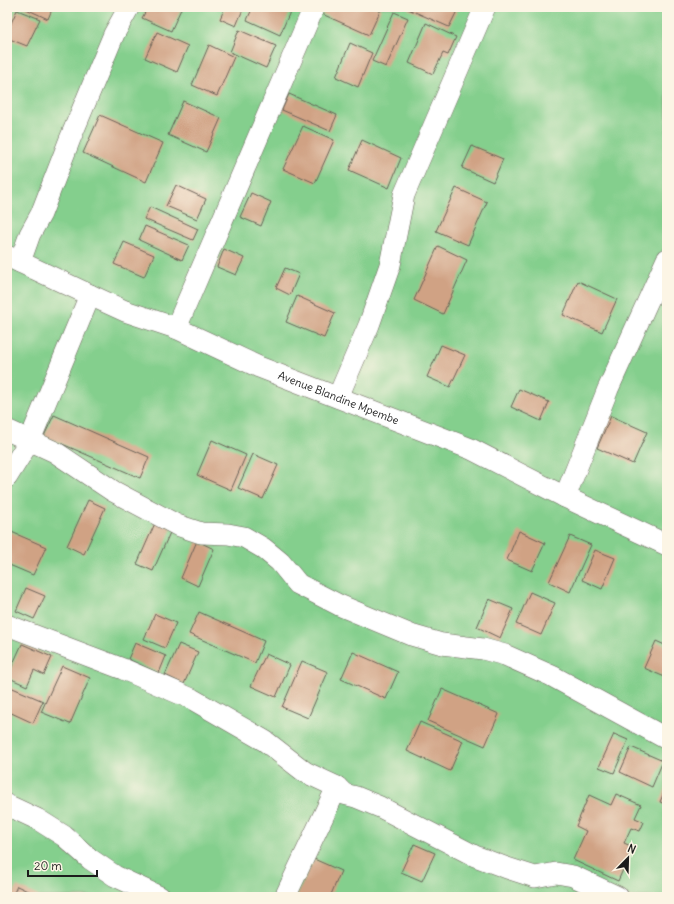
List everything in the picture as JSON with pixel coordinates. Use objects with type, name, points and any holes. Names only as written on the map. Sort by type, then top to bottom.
[{"type":"street","points":[[14,259],[41,214],[70,139],[114,34],[129,7]]},
{"type":"street","points":[[176,328],[314,7]]},
{"type":"street","points":[[338,397],[369,325],[390,266],[404,195],[485,7]]},
{"type":"street","name":"Avenue Blandine Mpembe","points":[[14,259],[125,311],[176,328],[259,367],[471,449],[565,497],[667,545]]},
{"type":"street","points":[[565,497],[608,389],[667,259]]},
{"type":"street","points":[[7,478],[30,440],[90,295]]},
{"type":"street","points":[[7,430],[55,452],[113,491],[177,525],[201,533],[228,534],[244,537],[263,548],[280,562],[298,584],[339,604],[410,635],[442,644],[483,649],[505,655],[552,676],[667,739]]},
{"type":"street","points":[[7,625],[123,669],[192,699],[265,741],[305,772],[337,787],[344,794],[356,796],[380,807],[475,856],[535,877],[556,873],[573,876],[618,897]]},
{"type":"street","points":[[285,897],[337,787]]},
{"type":"street","points":[[7,805],[37,819],[64,836],[90,860],[115,876],[160,897]]},
{"type":"green space","points":[[7,7],[667,7],[667,897],[7,897]]},
{"type":"building","points":[[22,7],[53,7],[48,19]]},
{"type":"building","points":[[148,7],[177,7],[181,9],[171,31],[142,18]]},
{"type":"building","points":[[225,7],[244,7],[236,26],[220,19]]},
{"type":"building","points":[[253,7],[292,7],[280,35],[247,20]]},
{"type":"building","points":[[325,7],[376,7],[381,9],[369,35],[322,14]]},
{"type":"building","points":[[409,7],[448,7],[457,11],[449,27],[408,9]]},
{"type":"building","points":[[17,10],[40,19],[27,46],[7,38],[7,32]]},
{"type":"building","points":[[394,12],[408,18],[386,67],[372,61]]},
{"type":"building","points":[[426,23],[456,37],[448,55],[443,53],[433,74],[409,63]]},
{"type":"building","points":[[239,30],[276,46],[266,68],[230,52]]},
{"type":"building","points":[[157,32],[188,46],[177,72],[145,58]]},
{"type":"building","points":[[350,43],[372,53],[358,87],[336,77]]},
{"type":"building","points":[[209,45],[234,57],[217,96],[192,85]]},
{"type":"building","points":[[289,94],[337,115],[330,131],[282,110]]},
{"type":"building","points":[[183,101],[221,118],[206,152],[168,135]]},
{"type":"building","points":[[100,115],[163,143],[146,182],[83,153]]},
{"type":"building","points":[[303,126],[334,140],[315,183],[283,169]]},
{"type":"building","points":[[362,140],[401,158],[389,188],[349,170]]},
{"type":"building","points":[[472,146],[503,159],[493,182],[462,168]]},
{"type":"building","points":[[176,185],[206,199],[197,219],[166,206]]},
{"type":"building","points":[[456,188],[487,202],[468,245],[436,231]]},
{"type":"building","points":[[251,193],[271,202],[261,226],[240,217]]},
{"type":"building","points":[[150,207],[198,229],[193,240],[144,219]]},
{"type":"building","points":[[145,226],[189,245],[182,260],[139,240]]},
{"type":"building","points":[[124,242],[154,255],[144,277],[114,264]]},
{"type":"building","points":[[438,246],[467,260],[443,314],[414,300]]},
{"type":"building","points":[[224,249],[244,258],[236,275],[217,267]]},
{"type":"building","points":[[285,268],[299,274],[290,295],[276,288]]},
{"type":"building","points":[[578,281],[617,299],[602,332],[563,315]]},
{"type":"building","points":[[297,296],[335,313],[324,338],[286,322]]},
{"type":"building","points":[[441,345],[465,355],[450,387],[427,377]]},
{"type":"building","points":[[519,389],[549,402],[541,421],[511,407]]},
{"type":"building","points":[[54,415],[149,457],[140,478],[44,436]]},
{"type":"building","points":[[611,416],[647,432],[633,464],[597,448]]},
{"type":"building","points":[[212,440],[246,455],[231,490],[197,475]]},
{"type":"building","points":[[253,454],[278,465],[263,499],[238,488]]},
{"type":"building","points":[[88,500],[105,508],[84,554],[67,546]]},
{"type":"building","points":[[156,521],[172,528],[153,571],[137,564]]},
{"type":"building","points":[[7,530],[46,547],[33,575],[7,564]]},
{"type":"building","points":[[519,531],[545,543],[532,571],[507,560]]},
{"type":"building","points":[[570,536],[591,545],[570,592],[549,582]]},
{"type":"building","points":[[197,541],[214,549],[198,586],[181,578]]},
{"type":"building","points":[[595,550],[615,558],[602,589],[582,580]]},
{"type":"building","points":[[26,588],[45,596],[34,619],[16,611]]},
{"type":"building","points":[[530,592],[555,603],[541,635],[516,624]]},
{"type":"building","points":[[489,599],[513,609],[500,638],[477,627]]},
{"type":"building","points":[[199,612],[264,641],[255,663],[189,634]]},
{"type":"building","points":[[155,614],[176,623],[165,648],[144,639]]},
{"type":"building","points":[[656,641],[667,646],[667,678],[644,668]]},
{"type":"building","points":[[135,643],[166,656],[159,673],[128,659]]},
{"type":"building","points":[[22,644],[52,657],[44,675],[34,670],[27,686],[7,677]]},
{"type":"building","points":[[179,644],[198,652],[184,684],[165,675]]},
{"type":"building","points":[[353,652],[398,672],[386,699],[341,679]]},
{"type":"building","points":[[266,654],[290,665],[276,697],[251,686]]},
{"type":"building","points":[[302,661],[328,672],[308,718],[282,707]]},
{"type":"building","points":[[62,666],[90,678],[70,724],[41,712]]},
{"type":"building","points":[[8,686],[43,701],[33,723],[7,711]]},
{"type":"building","points":[[442,689],[499,714],[485,746],[428,721]]},
{"type":"building","points":[[420,722],[463,741],[450,771],[407,751]]},
{"type":"building","points":[[614,734],[628,740],[614,773],[599,767]]},
{"type":"building","points":[[631,747],[663,761],[652,787],[620,772]]},
{"type":"building","points":[[667,785],[667,805],[660,802]]},
{"type":"building","points":[[616,794],[641,805],[635,818],[644,822],[640,831],[631,828],[624,843],[633,847],[618,881],[573,860],[586,831],[576,826],[589,795],[611,805]]},
{"type":"building","points":[[414,844],[435,853],[422,881],[401,872]]},
{"type":"building","points":[[314,859],[341,871],[330,897],[296,897]]},
{"type":"building","points":[[17,886],[40,897],[12,897]]}]
